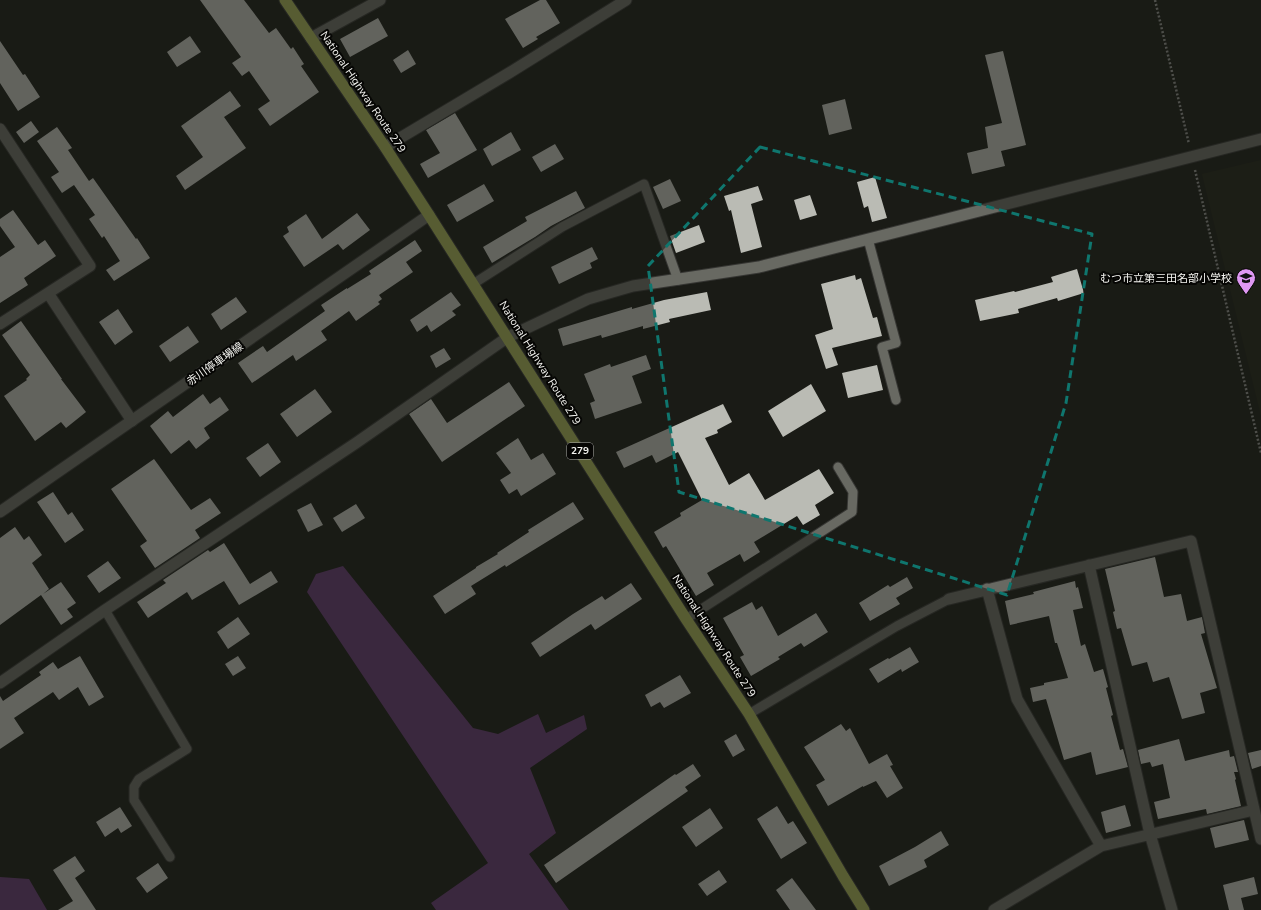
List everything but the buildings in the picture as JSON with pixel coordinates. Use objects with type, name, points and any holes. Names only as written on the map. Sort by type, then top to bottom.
[{"type":"highway","name":"National Highway Route 279","points":[[285,0],[430,215],[686,619],[749,714],[864,910]]},
{"type":"street","points":[[311,38],[380,0]]},
{"type":"street","points":[[385,147],[509,73],[626,0]]},
{"type":"street","points":[[0,129],[90,266],[0,324]]},
{"type":"street","points":[[0,683],[105,610],[356,443],[508,337],[588,299],[633,286],[759,267],[1261,139]]},
{"type":"street","name":"赤川停車場線","points":[[0,512],[430,215]]},
{"type":"street","points":[[48,293],[132,421]]},
{"type":"street","points":[[949,599],[1191,540],[1261,838]]},
{"type":"street","points":[[1089,565],[1150,834],[1172,910]]},
{"type":"street","points":[[987,589],[1017,698],[1101,846]]},
{"type":"street","points":[[994,910],[1101,846],[1254,810]]},
{"type":"lane","points":[[474,284],[562,227],[644,184],[678,280]]},
{"type":"lane","points":[[868,239],[896,343],[882,347],[896,400]]},
{"type":"lane","points":[[686,619],[852,512],[853,492],[838,467]]},
{"type":"lane","points":[[749,714],[897,626],[949,599]]},
{"type":"lane","points":[[105,610],[187,749],[139,779],[134,787],[134,800],[170,857]]},
{"type":"path","points":[[1156,0],[1261,453]]},
{"type":"highlighted area","points":[[760,147],[1092,234],[1066,403],[1007,595],[679,492],[648,266]]},
{"type":"shaded area","name":"むつ市立第三田名部小学校","points":[[1261,160],[1261,416],[1202,174]]},
{"type":"shaded area","points":[[343,566],[473,728],[498,734],[538,714],[546,733],[584,715],[587,729],[530,768],[556,833],[529,854],[569,910],[436,910],[431,903],[488,863],[307,592],[316,574]]},
{"type":"shaded area","points":[[0,877],[29,879],[47,910],[0,910]]},
{"type":"place","name":"むつ市立第三田名部小学校","points":[[1246,295]]}]
